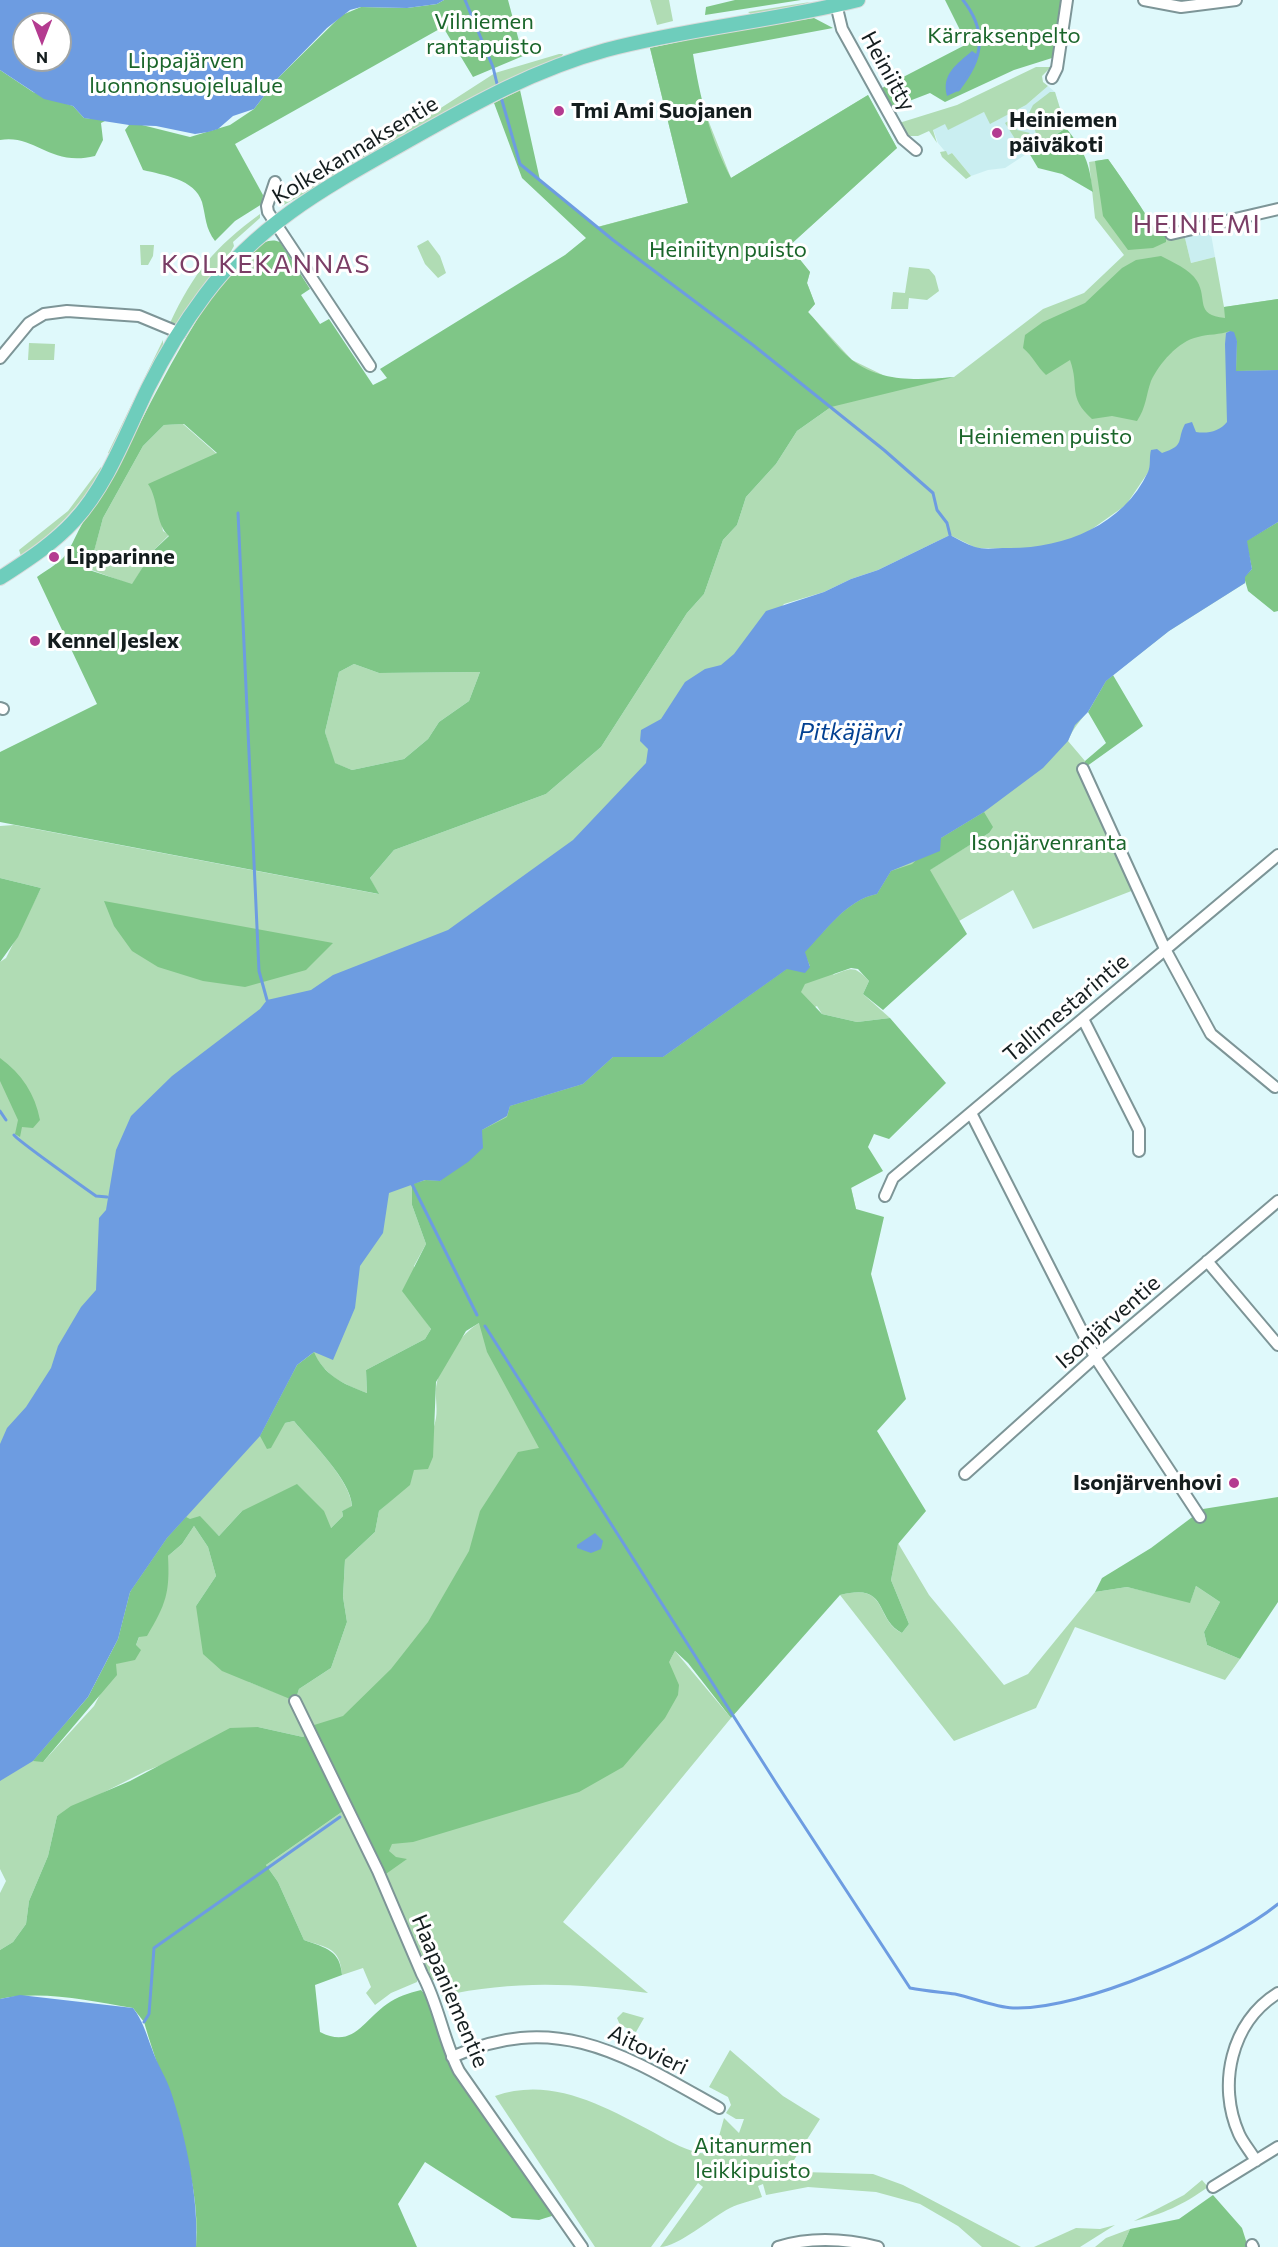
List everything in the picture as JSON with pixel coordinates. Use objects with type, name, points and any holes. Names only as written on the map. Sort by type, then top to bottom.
[{"type":"main road","name":"Kolkekannaksentie","points":[[0,578],[58,537],[76,519],[111,466],[149,385],[205,295],[238,256],[275,222],[317,193],[510,84],[568,62],[608,50],[858,0]]},
{"type":"street","points":[[1052,78],[1056,68],[1067,0]]},
{"type":"street","points":[[1144,0],[1181,8],[1236,0]]},
{"type":"street","name":"Heiniitty","points":[[836,3],[847,37],[903,139],[916,150]]},
{"type":"street","points":[[275,182],[267,206],[275,222],[370,366]]},
{"type":"street","points":[[1171,234],[1278,209]]},
{"type":"street","points":[[0,358],[29,323],[44,314],[67,311],[139,316],[180,333]]},
{"type":"street","points":[[1083,769],[1166,951],[1211,1034],[1275,1087]]},
{"type":"street","name":"Tallimestarintie","points":[[885,1196],[893,1178],[1278,855]]},
{"type":"street","points":[[1083,1018],[1138,1130],[1139,1151]]},
{"type":"street","points":[[971,1113],[1095,1357],[1200,1516]]},
{"type":"street","name":"Isonjärventie","points":[[965,1474],[1095,1357],[1278,1201]]},
{"type":"street","points":[[1208,1261],[1278,1345]]},
{"type":"street","name":"Haapaniementie","points":[[295,1701],[348,1806],[422,1974],[434,1996],[452,2057],[459,2071],[582,2247]]},
{"type":"street","points":[[1256,2161],[1239,2134],[1232,2106],[1230,2062],[1237,2040],[1249,2020],[1278,1993]]},
{"type":"street","name":"Aitovieri","points":[[452,2057],[486,2044],[517,2038],[543,2037],[582,2042],[617,2053],[719,2108]]},
{"type":"street","points":[[1213,2187],[1278,2147]]},
{"type":"street","points":[[778,2247],[814,2241],[849,2241],[878,2247]]},
{"type":"shaded area","name":"Heiniemen päiväkoti","points":[[1048,86],[1055,92],[1066,128],[1005,168],[988,170],[971,176],[952,153],[948,155],[938,143],[933,129],[946,123],[948,129],[984,112],[991,123],[1026,105]]},
{"type":"shaded area","points":[[1210,228],[1215,257],[1191,263],[1184,234]]},
{"type":"green space","name":"Vilniemen rantapuisto","points":[[444,0],[508,0],[523,56],[473,77],[443,27],[235,144],[263,195],[262,204],[235,221],[215,241],[208,227],[202,202],[193,188],[169,176],[143,170],[125,130],[129,125],[142,125],[190,137],[230,125],[254,109],[279,77],[342,15],[361,7],[407,8],[437,4]]},
{"type":"green space","points":[[650,0],[669,0],[673,21],[657,25]]},
{"type":"green space","points":[[735,0],[801,0],[705,15],[706,7]]},
{"type":"green space","name":"Kärraksenpelto","points":[[945,0],[1062,0],[1052,58],[1014,70],[945,102],[930,93],[891,108],[882,88],[967,44]]},
{"type":"green space","points":[[810,2],[796,7],[752,15],[748,12]]},
{"type":"green space","name":"Heiniityn puisto","points":[[814,18],[833,28],[693,54],[712,133],[731,178],[868,95],[897,148],[789,246],[810,272],[807,283],[815,304],[808,312],[852,360],[876,373],[914,379],[954,377],[831,407],[797,431],[776,464],[746,497],[737,525],[723,540],[704,594],[687,613],[601,747],[546,794],[394,850],[370,878],[379,894],[0,822],[0,752],[97,704],[37,577],[63,558],[116,472],[187,336],[237,264],[260,244],[280,242],[310,289],[301,295],[320,324],[329,319],[373,385],[387,378],[380,369],[565,255],[586,238],[522,178],[494,103],[520,90],[540,180],[598,227],[688,203],[650,48],[729,31]],"holes":[[[184,424],[217,453],[148,484],[161,525],[169,536],[153,551],[132,584],[89,570],[103,518],[143,446],[164,425]],[[354,664],[379,673],[480,672],[469,701],[439,722],[428,739],[404,759],[352,770],[335,763],[325,732],[339,672]]]},
{"type":"green space","points":[[690,41],[701,102],[731,178],[868,95],[897,148],[789,246],[810,272],[807,283],[815,304],[808,312],[852,360],[887,377],[916,381],[954,377],[1043,309],[1084,293],[1124,255],[1095,218],[1089,162],[1108,159],[1157,233],[1161,236],[1184,234],[1191,263],[1215,257],[1224,307],[1278,299],[1278,415],[1149,471],[1126,505],[1085,534],[1059,544],[1020,549],[976,548],[950,535],[878,570],[851,579],[824,592],[784,604],[685,729],[607,820],[136,1231],[0,1481],[0,962],[6,958],[41,888],[0,878],[0,826],[14,825],[378,894],[370,878],[394,850],[546,794],[601,747],[687,613],[704,594],[723,540],[737,525],[746,497],[776,464],[797,431],[831,407],[597,227],[688,203],[650,48]]},
{"type":"green space","points":[[563,54],[561,58],[540,65],[481,94],[282,206],[279,201],[433,113],[495,73]]},
{"type":"green space","points":[[1036,67],[1051,67],[1042,76],[1043,82],[1048,86],[1026,105],[990,124],[984,112],[948,130],[945,124],[933,130],[937,143],[929,131],[918,136],[908,136],[899,123],[957,105]]},
{"type":"green space","points":[[0,70],[33,92],[73,106],[84,118],[107,120],[101,123],[103,140],[95,156],[66,157],[13,139],[0,140]]},
{"type":"green space","points":[[1050,92],[1055,92],[1066,128],[1040,145],[1029,113],[1033,105]]},
{"type":"green space","points":[[1018,115],[1025,117],[1017,123],[1017,130],[1030,133],[1017,142],[1005,123]]},
{"type":"green space","points":[[1066,128],[1085,157],[1093,192],[1062,174],[1038,168],[1029,153]]},
{"type":"green space","points":[[946,151],[948,155],[952,153],[971,176],[966,179],[942,157],[940,152]]},
{"type":"green space","points":[[1108,159],[1157,233],[1166,236],[1166,242],[1153,248],[1128,250],[1103,216],[1095,161]]},
{"type":"green space","points":[[260,214],[260,218],[233,242],[234,246],[229,255],[177,323],[170,323],[188,289],[207,262],[230,238]]},
{"type":"green space","points":[[428,240],[440,256],[446,273],[438,278],[425,264],[417,246]]},
{"type":"green space","points":[[140,245],[154,245],[153,256],[148,265],[141,265]]},
{"type":"green space","points":[[1161,256],[1194,277],[1200,288],[1205,310],[1215,316],[1225,318],[1224,307],[1278,299],[1278,370],[1236,371],[1237,341],[1230,331],[1198,337],[1176,348],[1159,368],[1151,381],[1137,421],[1112,416],[1092,419],[1079,404],[1070,360],[1046,375],[1023,348],[1025,335],[1043,322],[1085,303],[1122,268],[1136,260]]},
{"type":"green space","points":[[909,267],[929,269],[935,276],[939,291],[927,300],[909,298],[908,309],[891,309],[893,292],[905,293]]},
{"type":"green space","points":[[163,340],[163,348],[111,453],[108,453]]},
{"type":"green space","points":[[29,343],[55,344],[54,360],[28,360]]},
{"type":"green space","points":[[183,424],[217,454],[156,495],[163,531],[169,535],[153,551],[132,585],[89,569],[103,518],[143,446],[164,425]]},
{"type":"green space","points":[[101,467],[101,472],[75,507],[44,538],[21,556],[19,550],[68,511]]},
{"type":"green space","name":"Isonjärvenranta","points":[[1278,522],[1247,541],[1245,583],[1169,631],[1113,675],[1105,683],[1068,741],[1085,761],[1083,769],[1134,890],[1033,929],[1013,890],[959,921],[929,870],[989,833],[941,838],[833,975],[852,969],[860,972],[869,981],[863,994],[890,1018],[857,1022],[822,1014],[817,1006],[412,1205],[426,1244],[414,1266],[419,1312],[431,1329],[425,1339],[366,1370],[367,1393],[329,1373],[313,1352],[297,1365],[281,1399],[285,1423],[294,1421],[338,1473],[350,1496],[352,1507],[342,1511],[343,1516],[331,1528],[242,1511],[219,1536],[200,1517],[130,1592],[118,1639],[43,1762],[94,1706],[116,1664],[136,1645],[168,1565],[168,1556],[182,1544],[194,1526],[208,1547],[216,1576],[196,1606],[249,1682],[295,1700],[299,1689],[331,1668],[347,1622],[343,1597],[345,1560],[375,1532],[379,1511],[406,1482],[422,1456],[436,1418],[436,1386],[443,1365],[453,1348],[479,1323],[851,1187],[856,1209],[750,1695],[736,1712],[678,1629],[670,1660],[675,1651],[731,1718],[563,1922],[648,1993],[570,1985],[520,1985],[442,1996],[437,1981],[427,1978],[309,1732],[303,1737],[258,1727],[146,1771],[57,1816],[48,1856],[29,1901],[26,1924],[13,1942],[0,1950],[0,1893],[6,1881],[0,1869],[0,1717],[348,1182],[1227,529]]},
{"type":"green space","points":[[1278,522],[1278,611],[1274,612],[1248,591],[1244,577],[1252,569],[1246,541]]},
{"type":"green space","points":[[354,664],[379,673],[480,672],[469,701],[439,722],[428,739],[404,759],[352,770],[334,763],[325,732],[339,672]]},
{"type":"green space","points":[[1113,675],[1143,726],[1083,769],[1085,761],[1106,743],[1088,712],[1106,681]]},
{"type":"green space","points":[[984,812],[993,827],[989,833],[930,870],[967,934],[883,1010],[863,994],[869,981],[858,969],[851,968],[805,984],[801,992],[822,1014],[857,1022],[890,1018],[946,1083],[889,1139],[874,1134],[868,1147],[883,1171],[851,1188],[856,1209],[884,1217],[871,1274],[906,1399],[877,1431],[926,1511],[898,1544],[891,1580],[909,1624],[902,1633],[893,1627],[879,1604],[867,1593],[856,1592],[840,1595],[731,1718],[688,1663],[675,1651],[669,1662],[679,1685],[678,1695],[665,1718],[623,1767],[579,1792],[413,1842],[392,1844],[389,1851],[396,1857],[407,1859],[383,1876],[311,1726],[343,1716],[391,1669],[428,1622],[469,1551],[480,1511],[518,1452],[539,1448],[487,1352],[479,1323],[466,1331],[436,1382],[433,1457],[428,1469],[414,1470],[410,1485],[379,1511],[375,1532],[345,1560],[343,1597],[347,1622],[331,1668],[299,1689],[295,1701],[222,1671],[203,1654],[196,1606],[216,1576],[208,1547],[194,1526],[182,1544],[168,1556],[165,1598],[159,1615],[147,1636],[139,1637],[136,1645],[141,1650],[135,1660],[116,1664],[117,1675],[43,1762],[33,1761],[88,1697],[118,1639],[130,1592],[167,1538],[186,1517],[190,1519],[200,1516],[219,1536],[242,1511],[297,1484],[324,1511],[331,1528],[343,1516],[342,1511],[352,1506],[350,1496],[338,1473],[294,1421],[285,1423],[271,1448],[267,1449],[260,1436],[297,1365],[314,1352],[323,1367],[335,1378],[367,1393],[366,1370],[425,1339],[431,1329],[402,1291],[426,1244],[412,1205],[412,1184],[426,1180],[440,1181],[482,1130],[507,1117],[510,1106],[583,1084],[613,1057],[663,1057],[788,968],[810,966],[804,952],[846,909],[866,897],[877,894],[891,871],[912,864],[941,838]]},
{"type":"green space","points":[[0,878],[41,888],[18,937],[0,962]]},
{"type":"green space","points":[[104,901],[333,943],[306,970],[245,987],[203,981],[158,967],[132,951],[114,926]]},
{"type":"green space","points":[[0,1058],[21,1078],[31,1093],[38,1111],[40,1120],[33,1128],[22,1127],[20,1137],[15,1134],[18,1120],[0,1081]]},
{"type":"green space","points":[[1278,1497],[1278,1602],[1240,1659],[1207,1645],[1204,1632],[1220,1602],[1196,1586],[1190,1603],[1127,1587],[1095,1592],[1102,1578],[1151,1548],[1203,1509]]},
{"type":"green space","points":[[898,1543],[929,1595],[1004,1685],[1028,1674],[1095,1592],[1127,1587],[1190,1602],[1196,1586],[1220,1602],[1204,1632],[1207,1645],[1240,1659],[1225,1680],[1075,1627],[1036,1708],[954,1741],[840,1595],[856,1592],[874,1598],[893,1627],[902,1633],[909,1624],[891,1580]]},
{"type":"green space","points":[[258,1727],[303,1737],[309,1732],[346,1809],[266,1865],[278,1882],[304,1940],[330,1951],[335,1955],[341,1967],[342,1975],[315,1985],[320,2032],[331,2036],[349,2035],[391,2002],[421,1990],[433,2008],[455,2073],[555,2215],[539,2220],[512,2218],[425,2162],[398,2204],[417,2247],[196,2247],[196,2218],[188,2161],[144,2022],[133,2008],[49,1996],[0,1999],[0,1950],[13,1942],[26,1924],[29,1901],[48,1856],[57,1816],[71,1806],[130,1781],[230,1728]]},
{"type":"green space","points":[[346,1809],[419,1974],[417,1982],[391,1993],[375,2005],[366,1993],[371,1987],[363,1968],[342,1975],[338,1959],[331,1950],[304,1940],[278,1882],[266,1865]]},
{"type":"green space","points":[[623,2012],[644,2018],[636,2032],[620,2025],[617,2018]]},
{"type":"green space","name":"Aitanurmen leikkipuisto","points":[[730,2050],[783,2096],[820,2119],[794,2160],[796,2168],[803,2172],[873,2174],[903,2185],[1021,2247],[982,2247],[958,2226],[920,2204],[876,2192],[808,2187],[766,2195],[763,2184],[758,2186],[762,2197],[730,2208],[685,2237],[660,2247],[703,2187],[698,2183],[651,2247],[595,2247],[495,2096],[516,2091],[536,2090],[577,2097],[616,2113],[679,2146],[708,2154],[716,2147],[724,2118],[739,2133],[744,2119],[736,2119],[726,2113],[731,2105],[728,2097],[709,2087]]},
{"type":"green space","points":[[1202,2180],[1208,2187],[1190,2199],[1164,2212],[1134,2221],[1184,2195]]},
{"type":"green space","points":[[1213,2195],[1242,2228],[1248,2247],[1122,2247],[1130,2229],[1179,2219]]},
{"type":"green space","points":[[1115,2225],[1080,2247],[1034,2247],[1076,2228],[1100,2229]]},
{"type":"green space","points":[[1130,2229],[1122,2247],[1095,2247],[1106,2238]]},
{"type":"water","name":"Lippajärven luonnonsuojelualue","points":[[0,0],[444,0],[437,4],[407,8],[361,7],[350,10],[327,28],[279,77],[254,109],[233,116],[218,129],[208,132],[195,134],[156,126],[129,125],[84,118],[73,106],[44,99],[0,70]]},
{"type":"water","points":[[972,51],[978,55],[960,90],[947,96],[948,76],[956,65]]},
{"type":"water","name":"Pitkäjärvi","points":[[1234,332],[1237,341],[1236,371],[1278,370],[1278,522],[1247,541],[1252,569],[1245,577],[1245,583],[1169,631],[1106,681],[1088,712],[1075,725],[1068,741],[1043,768],[984,812],[941,838],[940,851],[891,871],[877,894],[866,897],[846,909],[805,952],[810,967],[805,973],[787,969],[663,1057],[613,1057],[583,1084],[510,1106],[507,1116],[482,1130],[483,1148],[468,1162],[440,1181],[425,1180],[389,1193],[383,1233],[360,1266],[355,1308],[333,1360],[314,1352],[297,1365],[260,1436],[167,1538],[130,1592],[118,1639],[88,1697],[33,1761],[0,1781],[0,1444],[7,1428],[26,1407],[51,1368],[58,1346],[81,1307],[96,1290],[99,1218],[106,1210],[116,1150],[131,1116],[172,1076],[260,1009],[267,1000],[311,990],[333,975],[448,930],[573,840],[646,763],[648,749],[640,741],[641,730],[661,719],[685,682],[705,669],[721,665],[734,654],[766,611],[824,592],[851,579],[878,570],[950,535],[979,548],[1028,547],[1069,539],[1107,520],[1137,491],[1149,470],[1151,450],[1157,449],[1162,453],[1177,445],[1185,424],[1192,422],[1196,432],[1205,433],[1217,430],[1227,422],[1225,344],[1226,333]]},
{"type":"water","points":[[595,1533],[603,1541],[601,1549],[591,1553],[577,1548],[577,1545]]},
{"type":"water","points":[[20,1995],[133,2008],[144,2027],[177,2110],[193,2189],[196,2247],[0,2247],[0,1999]]},
{"type":"waterway","points":[[465,0],[493,67],[498,88]]},
{"type":"waterway","points":[[958,90],[973,67],[979,45],[976,23],[963,0]]},
{"type":"waterway","points":[[501,97],[520,164],[613,240],[753,345],[884,450],[933,493],[937,510],[947,523],[950,535]]},
{"type":"waterway","points":[[238,513],[259,971],[267,1000]]},
{"type":"waterway","points":[[0,1111],[6,1120]]},
{"type":"waterway","points":[[14,1135],[96,1196],[107,1197]]},
{"type":"waterway","points":[[412,1184],[477,1315]]},
{"type":"waterway","points":[[485,1326],[778,1786],[910,1988],[955,1994],[1013,2008],[1042,2006],[1076,1999],[1113,1988],[1189,1957],[1224,1939],[1278,1904]]},
{"type":"waterway","points":[[144,2022],[149,2014],[154,1948],[340,1817]]},
{"type":"place","name":"Tmi Ami Suojanen","points":[[559,111]]},
{"type":"place","name":"Heiniemen päiväkoti","points":[[997,133]]},
{"type":"place","name":"Lipparinne","points":[[54,557]]},
{"type":"place","name":"Kennel Jeslex","points":[[35,641]]},
{"type":"place","name":"Isonjärvenhovi","points":[[1234,1483]]},
{"type":"district","name":"HEINIEMI","points":[[1197,224]]},
{"type":"district","name":"KOLKEKANNAS","points":[[266,264]]},
{"type":"park label","name":"Heiniemen puisto","points":[[1045,437]]}]
